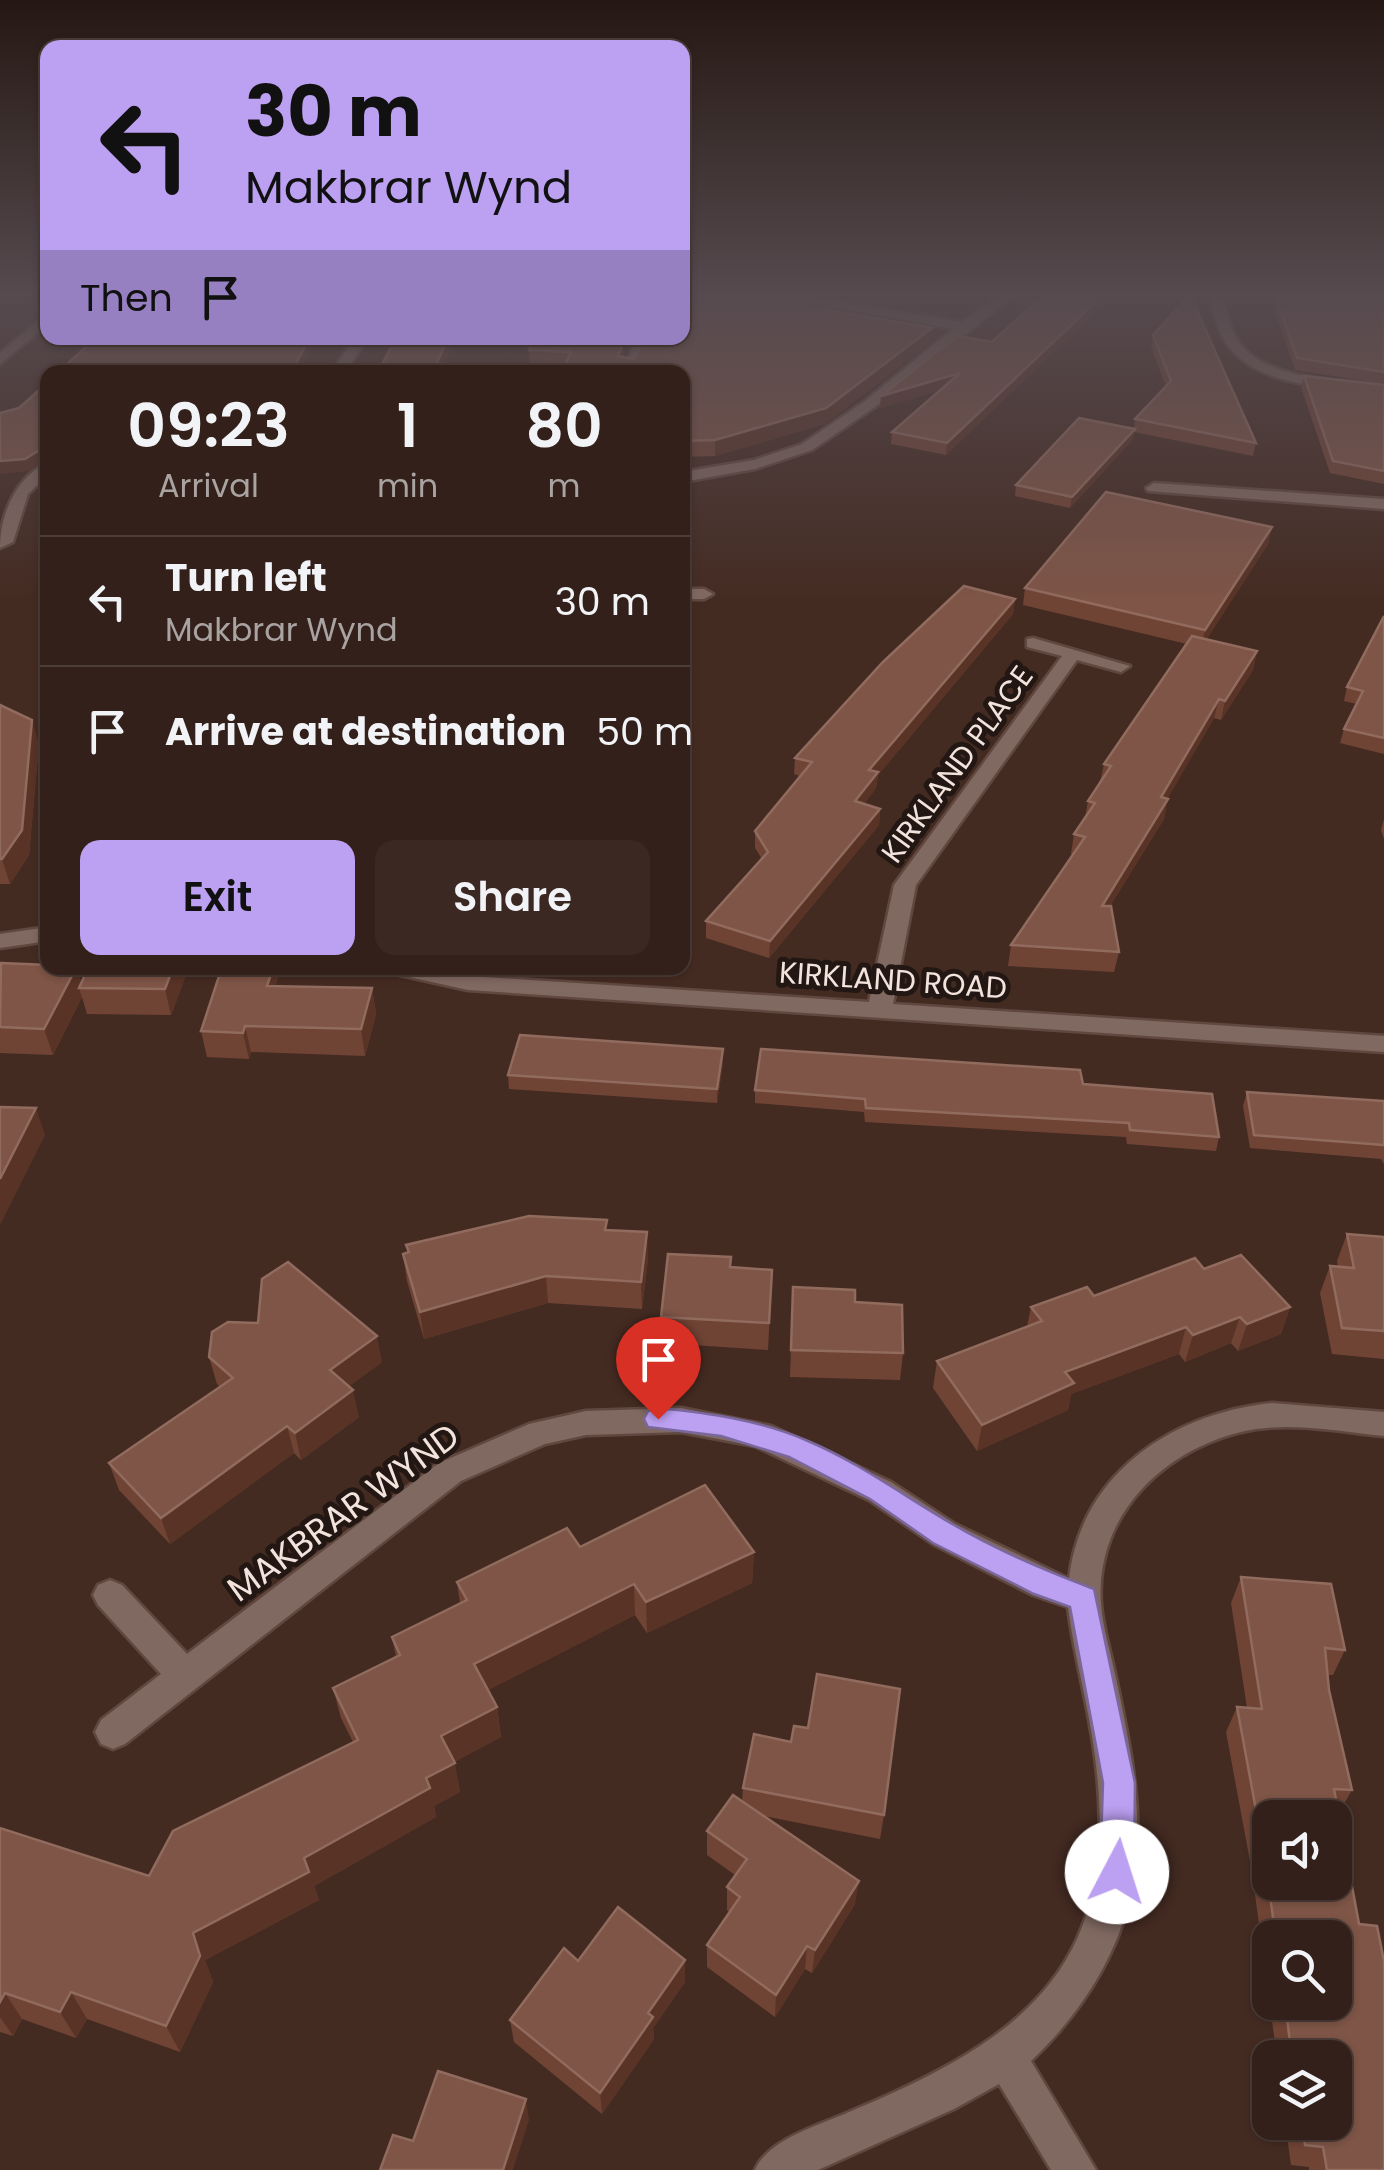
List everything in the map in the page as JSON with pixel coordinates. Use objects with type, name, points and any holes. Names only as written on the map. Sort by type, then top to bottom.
[{"type":"street","points":[[690,476],[736,469],[822,439],[872,398]]},
{"type":"street","points":[[0,543],[6,542],[20,492],[40,473]]},
{"type":"street","points":[[1154,488],[1384,504]]},
{"type":"street","points":[[690,594],[704,594]]},
{"type":"street","name":"KIRKLAND PLACE","points":[[878,1012],[905,886],[1073,653],[1033,643]]},
{"type":"street","points":[[1073,653],[1121,666]]},
{"type":"street","points":[[0,941],[40,935]]},
{"type":"street","name":"KIRKLAND ROAD","points":[[431,975],[468,983],[1384,1044]]},
{"type":"street","points":[[776,2170],[810,2150],[953,2092],[1006,2058],[1046,2020],[1077,1978],[1100,1932],[1117,1872],[1119,1783],[1084,1598],[1087,1558],[1099,1522],[1118,1490],[1142,1464],[1176,1441],[1213,1426],[1256,1417],[1300,1415],[1384,1424]]},
{"type":"street","name":"MAKBRAR WYND","points":[[113,1732],[450,1472],[540,1433],[634,1418],[721,1425],[797,1448],[880,1491],[944,1534],[1045,1585],[1084,1598]]},
{"type":"street","points":[[110,1595],[184,1675]]},
{"type":"street","points":[[1006,2058],[1075,2170]]},
{"type":"building","points":[[30,398],[40,398],[40,450],[25,459],[0,461],[0,413],[19,408]]},
{"type":"building","points":[[690,398],[839,398],[826,408],[715,440],[690,441]]},
{"type":"building","points":[[931,398],[994,398],[947,443],[892,432]]},
{"type":"building","points":[[1155,398],[1236,398],[1256,443],[1135,419]]},
{"type":"building","points":[[1312,398],[1384,398],[1384,471],[1333,461]]},
{"type":"building","points":[[1079,418],[1135,429],[1072,497],[1016,485]]},
{"type":"building","points":[[1106,492],[1272,527],[1205,630],[1025,588]]},
{"type":"building","points":[[964,586],[1015,599],[869,770],[878,772],[855,801],[880,809],[770,941],[706,921],[768,852],[755,831],[812,762],[795,758],[883,662]]},
{"type":"building","points":[[1384,616],[1384,738],[1344,729],[1363,691],[1347,687]]},
{"type":"building","points":[[1192,636],[1257,651],[1225,701],[1219,699],[1161,797],[1168,799],[1102,906],[1111,906],[1119,952],[1011,945],[1085,837],[1074,834],[1095,803],[1088,801],[1111,766],[1104,764]]},
{"type":"building","points":[[0,705],[32,720],[22,830],[2,859],[0,859]]},
{"type":"building","points":[[1,963],[40,965],[40,975],[72,975],[44,1029],[0,1027]]},
{"type":"building","points":[[85,975],[170,975],[165,989],[79,988]]},
{"type":"building","points":[[219,975],[271,975],[267,986],[372,988],[361,1029],[245,1026],[243,1033],[201,1031]]},
{"type":"building","points":[[520,1035],[723,1049],[717,1089],[508,1075]]},
{"type":"building","points":[[761,1049],[1080,1070],[1083,1084],[1212,1094],[1219,1137],[1130,1130],[1129,1123],[866,1108],[865,1099],[755,1090]]},
{"type":"building","points":[[1247,1092],[1384,1101],[1384,1145],[1254,1135]]},
{"type":"building","points":[[0,1107],[36,1108],[0,1179]]},
{"type":"building","points":[[529,1216],[607,1220],[605,1230],[647,1232],[641,1282],[546,1276],[420,1312],[403,1254],[409,1252],[406,1245]]},
{"type":"building","points":[[1347,1234],[1384,1237],[1384,1331],[1342,1328],[1330,1266],[1354,1268]]},
{"type":"building","points":[[668,1254],[731,1257],[730,1267],[772,1270],[769,1323],[661,1317]]},
{"type":"building","points":[[1241,1255],[1290,1307],[1247,1324],[1240,1317],[1193,1335],[1186,1327],[1065,1372],[1074,1383],[982,1425],[937,1361],[1042,1321],[1031,1307],[1087,1287],[1094,1296],[1195,1258],[1204,1269]]},
{"type":"building","points":[[288,1262],[377,1336],[330,1370],[353,1390],[295,1433],[287,1426],[161,1518],[109,1463],[233,1378],[209,1357],[212,1332],[228,1322],[258,1323],[262,1279]]},
{"type":"building","points":[[793,1287],[855,1290],[855,1302],[902,1305],[903,1353],[791,1350]]},
{"type":"building","points":[[705,1485],[754,1552],[646,1602],[634,1584],[474,1664],[497,1707],[441,1736],[455,1763],[426,1778],[430,1788],[304,1858],[309,1872],[193,1933],[200,1956],[166,2026],[71,1992],[60,2012],[5,1993],[0,2002],[0,1828],[149,1876],[173,1831],[358,1740],[333,1688],[400,1655],[392,1637],[467,1600],[457,1582],[567,1528],[580,1547]]},
{"type":"building","points":[[1241,1577],[1331,1584],[1345,1650],[1325,1648],[1329,1690],[1352,1790],[1334,1789],[1336,1800],[1254,1800],[1237,1707],[1262,1709]]},
{"type":"building","points":[[817,1674],[900,1689],[884,1815],[743,1788],[754,1734],[791,1742],[794,1726],[808,1728]]},
{"type":"building","points":[[733,1795],[859,1881],[815,1950],[807,1946],[776,1995],[707,1945],[740,1897],[727,1887],[747,1859],[707,1831]]},
{"type":"building","points":[[1352,1886],[1359,1924],[1377,1926],[1384,1961],[1384,2170],[1327,2170],[1323,2147],[1305,2145],[1304,2140],[1352,2140],[1352,2040],[1290,2040],[1287,2020],[1352,2020],[1352,1920],[1273,1920],[1271,1900],[1352,1900]]},
{"type":"building","points":[[618,1907],[685,1960],[648,2013],[653,2017],[600,2093],[510,2020],[564,1948],[578,1961]]},
{"type":"building","points":[[438,2071],[526,2099],[503,2170],[380,2170],[393,2135],[413,2141]]},
{"type":"route","points":[[658,1419],[721,1425],[797,1448],[880,1491],[944,1534],[1045,1585],[1084,1598],[1119,1783],[1122,1812],[1117,1872]]}]
